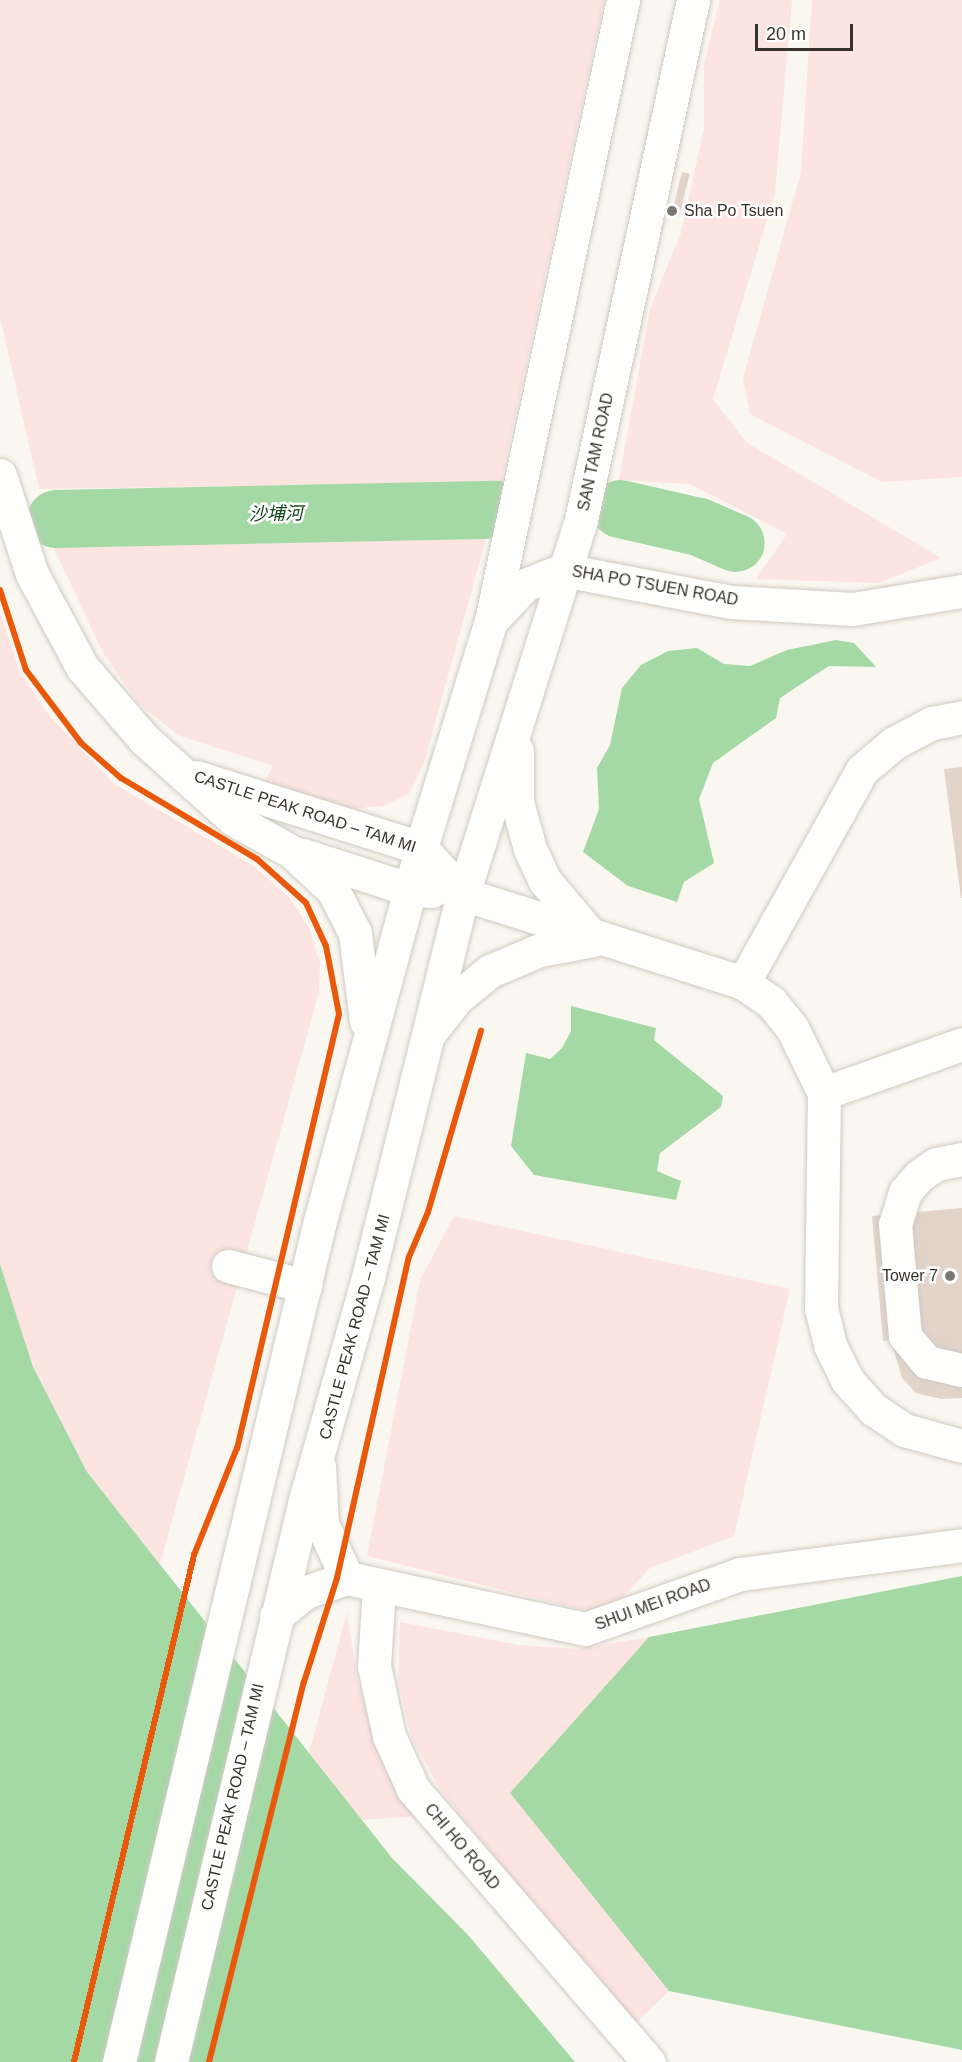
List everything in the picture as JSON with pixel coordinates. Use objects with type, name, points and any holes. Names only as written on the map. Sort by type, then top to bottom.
[{"type":"street","points":[[368,1035],[421,848],[491,621],[623,0]]},
{"type":"street","name":"SAN TAM ROAD","points":[[463,894],[483,818],[517,734],[563,570],[580,520],[693,0]]},
{"type":"street","name":"CASTLE PEAK ROAD – TAM MI","points":[[0,475],[53,622],[114,707],[233,819],[292,852],[333,890],[349,915],[368,1035],[305,1286],[119,2062]]},
{"type":"street","points":[[491,621],[525,585],[563,570]]},
{"type":"street","name":"SHA PO TSUEN ROAD","points":[[563,570],[731,602],[853,609],[962,591]]},
{"type":"street","points":[[743,983],[862,770],[894,742],[932,723],[962,717]]},
{"type":"street","points":[[517,734],[522,828],[545,881],[595,939]]},
{"type":"street","name":"CASTLE PEAK ROAD – TAM MI","points":[[171,2062],[274,1625],[319,1464],[431,1031],[463,894],[421,848],[183,772]]},
{"type":"street","points":[[292,852],[409,889],[463,894],[595,939],[743,983],[771,1002],[792,1028],[824,1093],[821,1308],[830,1346],[847,1380],[873,1408],[904,1430],[962,1446]]},
{"type":"street","points":[[431,1031],[457,998],[490,971],[540,950],[595,939]]},
{"type":"street","points":[[824,1093],[962,1044]]},
{"type":"street","points":[[962,1160],[936,1164],[919,1176],[906,1192],[895,1224],[905,1336],[927,1362],[962,1370]]},
{"type":"street","points":[[228,1266],[305,1286]]},
{"type":"street","points":[[274,1625],[306,1592],[347,1578],[322,1524],[319,1464]]},
{"type":"street","name":"SHUI MEI ROAD","points":[[347,1578],[379,1587],[585,1629],[740,1574],[962,1545]]},
{"type":"street","name":"CHI HO ROAD","points":[[379,1587],[374,1666],[389,1736],[413,1789],[649,2062]]},
{"type":"shaded area","points":[[0,0],[604,0],[501,482],[39,489],[0,317]]},
{"type":"shaded area","points":[[720,0],[792,0],[775,193],[713,399],[746,442],[941,558],[879,583],[756,579],[787,534],[690,484],[619,480],[650,309],[681,233],[704,129],[704,65]]},
{"type":"shaded area","points":[[812,0],[962,0],[962,477],[882,482],[750,414],[743,378],[801,172]]},
{"type":"shaded area","points":[[486,539],[423,766],[409,794],[383,806],[347,809],[263,785],[273,766],[178,735],[138,703],[103,653],[54,548]]},
{"type":"shaded area","points":[[0,612],[20,672],[47,713],[113,783],[254,866],[289,897],[309,928],[320,963],[319,992],[160,1564],[87,1472],[33,1367],[0,1264]]},
{"type":"shaded area","points":[[836,640],[854,643],[876,667],[829,666],[780,698],[776,718],[713,763],[699,799],[714,863],[684,882],[677,902],[628,886],[583,852],[599,809],[597,768],[610,745],[622,688],[641,665],[668,651],[697,648],[724,664],[750,666],[787,650]]},
{"type":"shaded area","points":[[571,1006],[656,1028],[654,1040],[723,1096],[721,1107],[660,1153],[657,1171],[681,1181],[676,1200],[534,1175],[511,1146],[526,1053],[550,1059],[562,1048],[571,1031]]},
{"type":"shaded area","points":[[454,1216],[790,1289],[734,1536],[650,1568],[618,1602],[587,1611],[367,1556],[420,1280]]},
{"type":"shaded area","points":[[0,1264],[33,1367],[87,1472],[392,1858],[468,1935],[575,2062],[0,2062]]},
{"type":"shaded area","points":[[962,1576],[962,2050],[669,1991],[510,1793],[649,1637]]},
{"type":"shaded area","points":[[347,1612],[357,1679],[378,1753],[416,1816],[362,1820],[309,1753]]},
{"type":"shaded area","points":[[400,1622],[519,1645],[578,1649],[649,1637],[510,1793],[669,1991],[633,2026],[442,1792],[412,1739],[398,1680]]},
{"type":"building","points":[[682,172],[690,174],[679,217],[671,215]]},
{"type":"building","points":[[962,767],[962,898],[961,898],[944,769]]},
{"type":"building","points":[[962,1208],[962,1398],[941,1399],[916,1393],[902,1378],[891,1341],[883,1341],[872,1216]]},
{"type":"waterway","name":"沙埔河","points":[[620,509],[699,527],[736,543]]},
{"type":"waterway","name":"沙埔河","points":[[56,519],[496,510]]},
{"type":"cycle path","points":[[0,590],[26,670],[81,743],[121,778],[257,859],[306,903],[326,946],[339,1014],[237,1448],[194,1555],[74,2062]]},
{"type":"cycle path","points":[[209,2062],[304,1682],[337,1578],[409,1257],[428,1212],[481,1031]]},
{"type":"place","name":"Sha Po Tsuen","points":[[672,211]]},
{"type":"place","name":"Tower 7","points":[[950,1276]]}]
